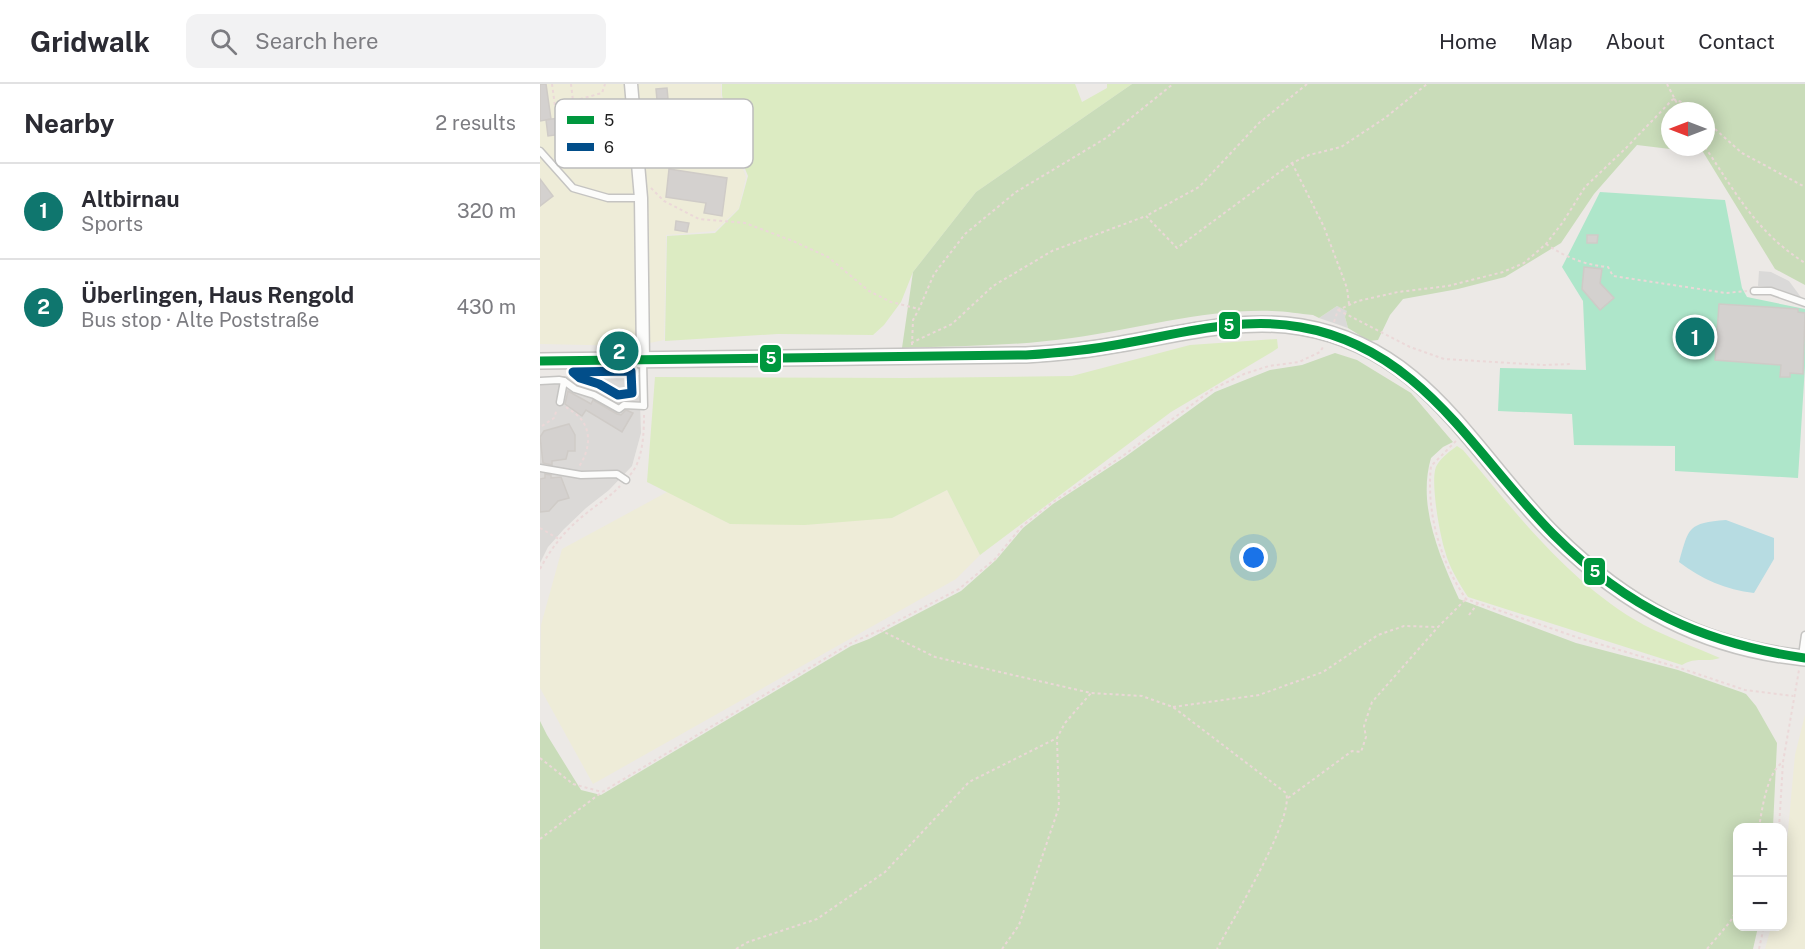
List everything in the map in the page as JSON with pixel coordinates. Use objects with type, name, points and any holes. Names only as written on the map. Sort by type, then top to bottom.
[{"type":"street","points":[[631,84],[632,99]]},
{"type":"street","points":[[639,168],[643,359]]},
{"type":"street","points":[[540,361],[1026,355],[1074,351],[1224,327],[1268,324],[1301,327],[1328,338],[1362,345],[1394,364],[1460,424],[1504,481],[1553,534],[1598,575],[1636,603],[1686,628],[1736,646],[1802,662]]},
{"type":"lane","points":[[540,151],[555,168]]},
{"type":"lane","points":[[555,168],[573,188],[608,198],[641,191]]},
{"type":"lane","points":[[1754,291],[1771,291],[1805,303]]},
{"type":"lane","points":[[540,381],[564,381],[575,389],[594,395],[619,409],[624,405],[644,406],[643,359]]},
{"type":"lane","points":[[560,402],[564,381]]},
{"type":"lane","points":[[540,468],[573,474],[617,474],[626,480]]},
{"type":"lane","points":[[1802,662],[1805,636]]},
{"type":"path","points":[[552,84],[555,106]]},
{"type":"path","points":[[571,84],[573,99]]},
{"type":"path","points":[[580,99],[602,93],[605,84]]},
{"type":"path","points":[[1173,84],[1106,138],[1016,192],[965,234],[934,274],[912,320],[911,344],[952,324],[993,286],[1052,251],[1146,216],[1199,187],[1259,123],[1308,84]]},
{"type":"path","points":[[1146,216],[1177,248],[1292,163],[1309,155],[1341,147],[1385,118],[1427,84]]},
{"type":"path","points":[[1667,84],[1675,102]]},
{"type":"path","points":[[1673,99],[1681,102]]},
{"type":"path","points":[[540,838],[602,792],[851,643],[959,589],[995,558],[1022,526],[1213,388],[1244,374],[1269,366],[1299,362],[1320,352],[1328,338],[1338,310],[1398,291],[1448,286],[1503,272],[1524,263],[1546,244],[1585,187],[1673,99]]},
{"type":"path","points":[[1715,129],[1742,153],[1805,187]]},
{"type":"path","points":[[1711,156],[1748,213],[1773,239],[1805,263]]},
{"type":"path","points":[[1292,163],[1324,227],[1347,288],[1349,305]]},
{"type":"path","points":[[641,191],[647,184],[664,201],[699,219],[745,223],[793,241],[828,257],[869,291],[891,302],[919,309]]},
{"type":"path","points":[[1546,244],[1563,255],[1593,266],[1608,267],[1613,276],[1726,293],[1754,291]]},
{"type":"path","points":[[1338,310],[1410,347],[1444,359],[1544,365],[1572,364]]},
{"type":"path","points":[[542,426],[554,418],[560,402],[581,418],[588,432],[587,450],[573,474]]},
{"type":"path","points":[[540,569],[550,549],[559,539],[589,511],[613,494],[636,469],[644,435],[644,406]]},
{"type":"path","points":[[1459,438],[1431,466],[1429,489],[1441,552],[1466,599],[1579,638],[1745,690],[1793,696]]},
{"type":"path","points":[[540,528],[559,539]]},
{"type":"path","points":[[1217,949],[1249,892],[1281,824],[1288,798],[1352,751],[1361,752],[1366,737],[1364,726],[1372,702],[1438,627],[1466,599]]},
{"type":"path","points":[[1469,615],[1478,603]]},
{"type":"path","points":[[1173,707],[1259,695],[1323,672],[1378,635],[1404,626],[1438,627]]},
{"type":"path","points":[[880,630],[935,657],[1091,693],[1142,696],[1173,707],[1262,773],[1286,793],[1288,798]]},
{"type":"path","points":[[1779,823],[1783,762],[1793,696],[1802,662]]},
{"type":"path","points":[[1002,949],[1019,925],[1059,807],[1057,738],[1065,723],[1091,693]]},
{"type":"path","points":[[736,949],[748,942],[817,919],[885,872],[969,782],[1057,738]]},
{"type":"path","points":[[540,758],[573,784],[602,792]]},
{"type":"path","points":[[1760,823],[1766,793],[1775,767],[1783,762]]},
{"type":"path","points":[[1707,949],[1733,916]]},
{"type":"path","points":[[1759,949],[1763,931]]},
{"type":"shaded area","points":[[540,84],[721,84],[722,99],[555,99],[555,168],[743,168],[746,177],[739,208],[715,231],[666,235],[664,340],[635,346],[540,344]]},
{"type":"shaded area","points":[[1759,271],[1771,272],[1789,281],[1803,300],[1776,288],[1758,286]]},
{"type":"shaded area","points":[[1337,306],[1348,311],[1345,317],[1348,328],[1319,318]]},
{"type":"shaded area","points":[[639,375],[641,433],[632,466],[609,490],[564,529],[548,547],[540,563],[540,377]]},
{"type":"shaded area","points":[[593,380],[623,398],[620,404],[590,387]]},
{"type":"shaded area","points":[[947,490],[980,555],[956,579],[593,784],[540,688],[541,625],[562,549],[669,491],[730,524],[892,518]]},
{"type":"shaded area","points":[[1805,715],[1805,949],[1765,949],[1770,931],[1787,931],[1787,843],[1795,755]]},
{"type":"green space","points":[[722,84],[1075,84],[1082,102],[1107,88],[1107,84],[1132,84],[976,192],[913,272],[901,302],[884,325],[873,335],[778,334],[665,341],[667,236],[715,233],[739,209],[748,176],[745,168],[753,168],[753,99],[723,99]]},
{"type":"green space","points":[[1132,84],[1805,84],[1805,285],[1775,269],[1706,156],[1715,156],[1715,102],[1661,102],[1661,148],[1637,145],[1594,194],[1561,243],[1505,277],[1458,289],[1403,299],[1390,315],[1378,340],[1369,341],[1348,328],[1345,317],[1347,311],[1337,306],[1319,318],[1313,315],[1282,311],[1247,311],[1197,316],[1051,341],[902,348],[913,272],[976,192]]},
{"type":"green space","points":[[1600,192],[1725,200],[1742,288],[1747,297],[1805,309],[1805,366],[1798,478],[1675,471],[1675,446],[1574,445],[1572,414],[1498,411],[1500,368],[1586,370],[1583,301],[1562,267]]},
{"type":"green space","points":[[1277,339],[1278,348],[1171,412],[980,555],[947,490],[892,518],[805,525],[730,524],[647,482],[655,377],[1072,376],[1190,345]]},
{"type":"green space","points":[[1335,353],[1357,360],[1411,393],[1453,442],[1443,447],[1431,458],[1427,476],[1427,494],[1438,549],[1459,599],[1576,643],[1678,670],[1741,692],[1746,694],[1756,706],[1777,743],[1773,823],[1733,823],[1733,931],[1757,931],[1753,949],[540,949],[540,721],[581,790],[601,795],[851,646],[961,591],[996,560],[1023,528],[1053,504],[1125,457],[1215,392],[1270,370],[1302,365]]},
{"type":"green space","points":[[1457,446],[1463,450],[1546,546],[1592,589],[1644,625],[1720,658],[1692,661],[1682,665],[1468,597],[1447,557],[1436,507],[1434,481],[1437,465]]},
{"type":"water","points":[[1726,520],[1774,538],[1774,559],[1754,593],[1714,583],[1679,562],[1685,541],[1692,529],[1704,523]]},
{"type":"building","points":[[540,84],[546,84],[551,119],[540,121]]},
{"type":"building","points":[[667,88],[668,99],[657,99],[656,89]]},
{"type":"building","points":[[555,119],[555,135],[548,136],[546,120]]},
{"type":"building","points":[[669,169],[727,178],[722,216],[704,213],[706,203],[666,197]]},
{"type":"building","points":[[540,179],[553,196],[540,206]]},
{"type":"building","points":[[676,221],[689,223],[687,232],[675,230]]},
{"type":"building","points":[[1587,235],[1598,235],[1597,243],[1587,243]]},
{"type":"building","points":[[1584,267],[1602,269],[1600,283],[1614,298],[1600,310],[1582,289]]},
{"type":"building","points":[[1719,304],[1798,309],[1798,312],[1805,313],[1803,374],[1790,373],[1790,377],[1780,377],[1781,365],[1715,360]]},
{"type":"building","points":[[568,391],[591,404],[593,400],[617,414],[621,415],[626,410],[633,413],[622,432],[586,410],[582,416],[565,404]]},
{"type":"building","points":[[569,424],[575,435],[575,451],[568,451],[566,459],[552,461],[552,465],[543,463],[540,437],[544,431]]},
{"type":"building","points":[[545,474],[551,475],[551,478],[561,477],[569,498],[558,501],[549,511],[540,512],[540,479],[545,478]]},
{"type":"transit line","name":"5","points":[[540,361],[1026,355],[1097,348],[1233,325],[1278,324],[1300,327],[1343,339],[1380,357],[1413,381],[1443,409],[1554,535],[1610,583],[1669,619],[1700,632],[1733,643],[1805,658]]},
{"type":"transit line","name":"6","points":[[631,371],[632,393],[618,395],[599,384],[580,378],[573,372],[631,371]]},
{"type":"place","name":"Altbirnau","points":[[1695,337]]},
{"type":"place","name":"Überlingen, Haus Rengold","points":[[619,351]]}]
